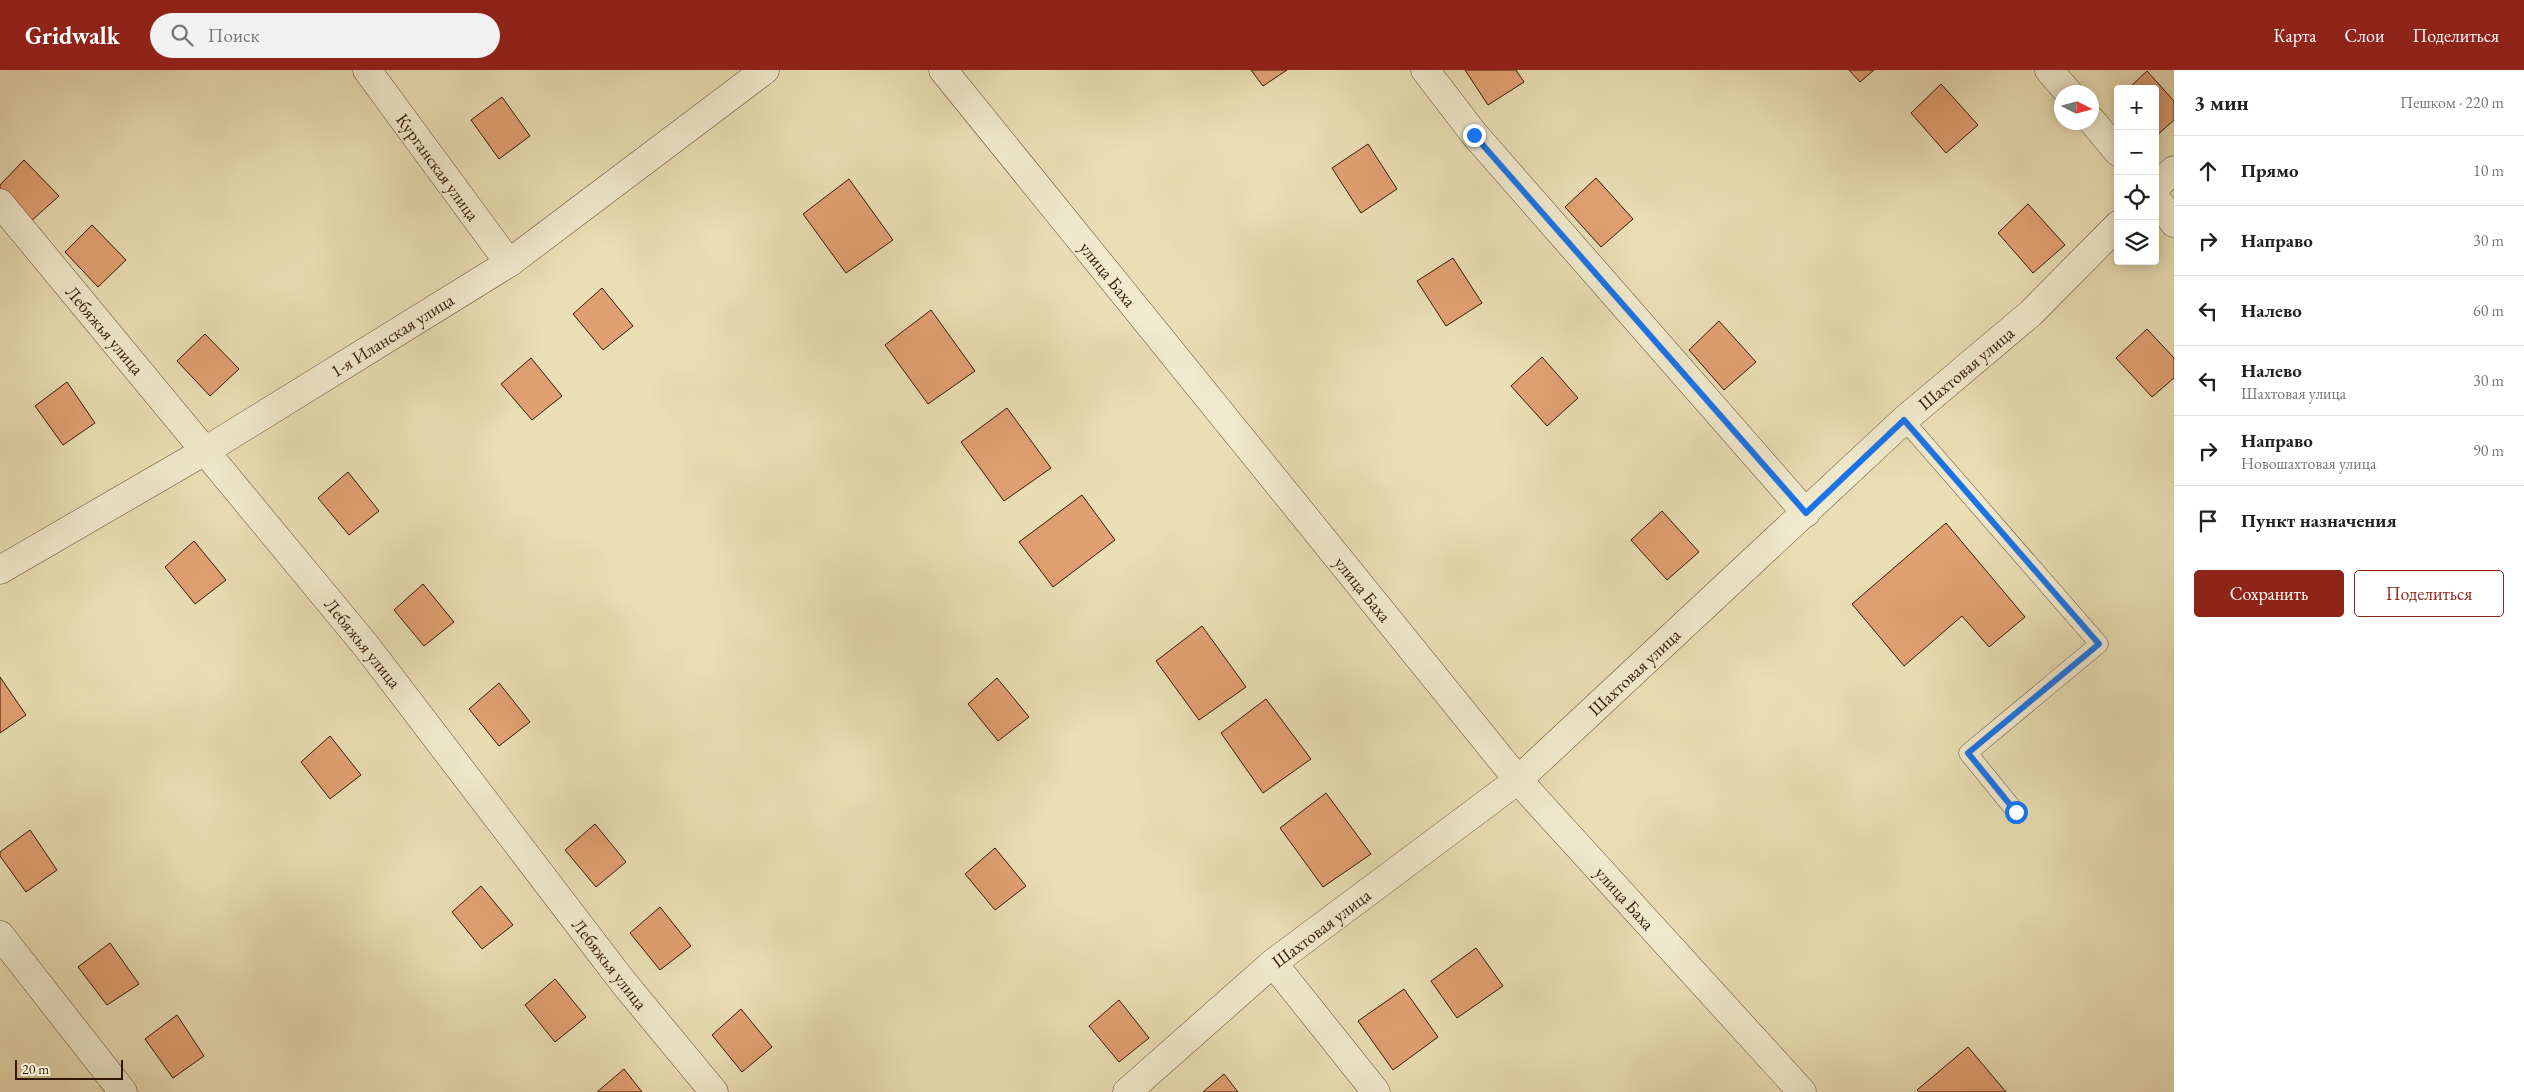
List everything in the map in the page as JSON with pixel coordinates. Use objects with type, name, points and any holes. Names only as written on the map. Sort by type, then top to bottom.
[{"type":"street","name":"Курганская улица","points":[[367,70],[509,263]]},
{"type":"street","name":"1-я Иланская улица","points":[[0,570],[205,450],[509,263],[765,70]]},
{"type":"street","name":"улица Баха","points":[[943,70],[1518,780],[1802,1092]]},
{"type":"street","points":[[1425,70],[1474,135],[1806,513]]},
{"type":"street","points":[[2049,70],[2062,85]]},
{"type":"street","points":[[2099,129],[2114,147]]},
{"type":"street","points":[[2159,183],[2174,170]]},
{"type":"street","points":[[2159,202],[2174,223]]},
{"type":"street","name":"Лебяжья улица","points":[[0,203],[368,647],[623,982],[714,1092]]},
{"type":"street","name":"Шахтовая улица","points":[[1127,1092],[1273,963],[1518,780],[1904,420],[2031,313],[2114,229]]},
{"type":"street","points":[[0,935],[124,1092]]},
{"type":"street","points":[[1273,963],[1376,1092]]},
{"type":"lane","points":[[1904,420],[2099,644],[1968,753],[2016,812]]},
{"type":"building","points":[[1251,70],[1287,70],[1263,86]]},
{"type":"building","points":[[1465,70],[1516,70],[1524,82],[1488,105]]},
{"type":"building","points":[[1849,70],[1874,70],[1860,82]]},
{"type":"building","points":[[2147,71],[2174,101],[2174,120],[2159,133],[2159,85],[2132,85]]},
{"type":"building","points":[[1941,84],[1978,125],[1946,153],[1911,113]]},
{"type":"building","points":[[502,97],[530,136],[499,159],[471,120]]},
{"type":"building","points":[[1368,144],[1397,189],[1361,213],[1332,168]]},
{"type":"building","points":[[24,160],[59,196],[30,222],[0,191],[0,185]]},
{"type":"building","points":[[1596,178],[1633,219],[1601,247],[1565,207]]},
{"type":"building","points":[[849,179],[893,240],[846,273],[803,214]]},
{"type":"building","points":[[2028,204],[2065,245],[2033,273],[1998,233]]},
{"type":"building","points":[[92,225],[126,260],[98,287],[65,252]]},
{"type":"building","points":[[1453,258],[1482,303],[1446,326],[1417,281]]},
{"type":"building","points":[[602,288],[633,326],[603,350],[573,314]]},
{"type":"building","points":[[931,310],[975,371],[928,404],[885,345]]},
{"type":"building","points":[[1719,321],[1756,362],[1724,390],[1689,350]]},
{"type":"building","points":[[2147,329],[2174,358],[2174,378],[2152,397],[2116,358]]},
{"type":"building","points":[[205,334],[239,369],[210,396],[177,361]]},
{"type":"building","points":[[1542,357],[1578,398],[1547,426],[1511,386]]},
{"type":"building","points":[[531,358],[562,396],[532,420],[501,384]]},
{"type":"building","points":[[67,382],[95,423],[63,445],[35,406]]},
{"type":"building","points":[[1007,408],[1051,468],[1004,501],[961,442]]},
{"type":"building","points":[[348,472],[379,511],[349,535],[318,498]]},
{"type":"building","points":[[1082,495],[1115,540],[1053,587],[1019,542]]},
{"type":"building","points":[[1662,511],[1699,552],[1667,580],[1631,540]]},
{"type":"building","points":[[1946,523],[2025,617],[1989,647],[1962,616],[1904,666],[1852,604]]},
{"type":"building","points":[[194,541],[226,580],[195,604],[165,567]]},
{"type":"building","points":[[423,584],[454,622],[424,646],[394,610]]},
{"type":"building","points":[[1202,626],[1246,687],[1199,720],[1156,661]]},
{"type":"building","points":[[0,677],[26,715],[0,733]]},
{"type":"building","points":[[997,678],[1029,717],[998,741],[968,704]]},
{"type":"building","points":[[499,683],[530,722],[499,746],[469,709]]},
{"type":"building","points":[[1266,699],[1311,759],[1263,793],[1221,733]]},
{"type":"building","points":[[330,736],[361,775],[330,799],[301,762]]},
{"type":"building","points":[[1326,793],[1371,854],[1323,887],[1280,828]]},
{"type":"building","points":[[595,824],[626,862],[596,887],[565,850]]},
{"type":"building","points":[[30,830],[57,870],[26,892],[0,856],[0,852]]},
{"type":"building","points":[[995,848],[1026,886],[995,910],[965,874]]},
{"type":"building","points":[[481,886],[513,925],[482,949],[452,912]]},
{"type":"building","points":[[660,907],[691,946],[660,970],[630,933]]},
{"type":"building","points":[[110,943],[139,984],[107,1005],[78,967]]},
{"type":"building","points":[[1476,948],[1503,986],[1457,1018],[1431,981]]},
{"type":"building","points":[[555,979],[586,1017],[555,1042],[525,1005]]},
{"type":"building","points":[[1404,989],[1438,1037],[1393,1070],[1358,1021]]},
{"type":"building","points":[[1119,1000],[1149,1038],[1119,1062],[1089,1026]]},
{"type":"building","points":[[741,1009],[772,1047],[742,1072],[712,1035]]},
{"type":"building","points":[[177,1015],[204,1056],[173,1078],[145,1039]]},
{"type":"building","points":[[1968,1047],[2006,1092],[1919,1092],[1917,1090]]},
{"type":"building","points":[[624,1069],[642,1092],[597,1092]]},
{"type":"building","points":[[1224,1074],[1238,1092],[1203,1092]]},
{"type":"route","points":[[1474,135],[1806,513],[1904,420],[2099,644],[1968,753],[2016,812]]}]
